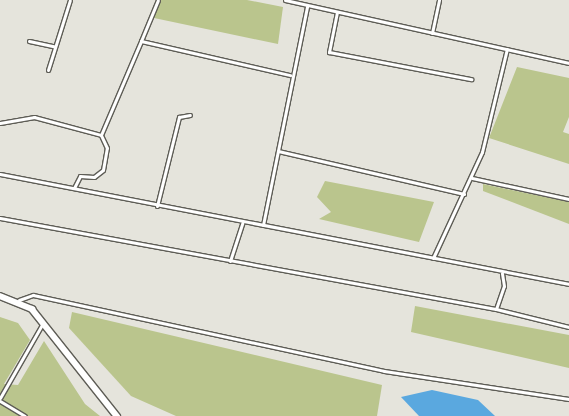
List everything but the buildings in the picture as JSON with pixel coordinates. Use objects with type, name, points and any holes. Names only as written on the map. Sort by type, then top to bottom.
[{"type":"street","points":[[0,296],[19,300],[43,323],[117,416]]},
{"type":"lane","points":[[48,70],[53,46],[63,33],[70,0]]},
{"type":"lane","points":[[74,188],[80,176],[94,177],[103,170],[107,148],[101,135],[158,0]]},
{"type":"lane","points":[[285,0],[569,63]]},
{"type":"lane","points":[[432,33],[439,0]]},
{"type":"lane","points":[[263,225],[278,151],[290,76],[307,6]]},
{"type":"lane","points":[[336,12],[329,52],[471,79]]},
{"type":"lane","points":[[29,41],[53,46]]},
{"type":"lane","points":[[141,41],[290,76]]},
{"type":"lane","points":[[433,258],[472,178],[507,49]]},
{"type":"lane","points":[[157,206],[178,117],[190,115]]},
{"type":"lane","points":[[0,123],[34,117],[101,135]]},
{"type":"lane","points":[[278,151],[464,194]]},
{"type":"lane","points":[[0,174],[242,223],[263,225],[502,273],[569,284]]},
{"type":"lane","points":[[472,178],[569,199]]},
{"type":"lane","points":[[0,218],[496,309],[569,327]]},
{"type":"lane","points":[[230,261],[242,223]]},
{"type":"lane","points":[[496,309],[504,286],[502,273]]},
{"type":"lane","points":[[19,300],[33,295],[384,371],[569,399]]},
{"type":"lane","points":[[25,416],[0,400],[43,323]]},
{"type":"green space","points":[[160,0],[247,0],[283,7],[278,44],[154,18]]},
{"type":"green space","points":[[517,67],[569,78],[569,117],[563,132],[569,134],[569,164],[489,138]]},
{"type":"green space","points":[[325,181],[434,202],[419,242],[319,219],[331,212],[317,197]]},
{"type":"green space","points":[[483,184],[569,202],[569,224],[483,191]]},
{"type":"green space","points":[[415,306],[569,335],[569,368],[411,332]]},
{"type":"green space","points":[[72,312],[382,385],[377,416],[176,416],[131,396],[69,328]]},
{"type":"green space","points":[[0,317],[18,323],[30,340],[4,384],[18,385],[44,341],[85,404],[100,416],[0,416]]},
{"type":"water","points":[[432,390],[478,400],[495,416],[419,416],[401,397]]}]
